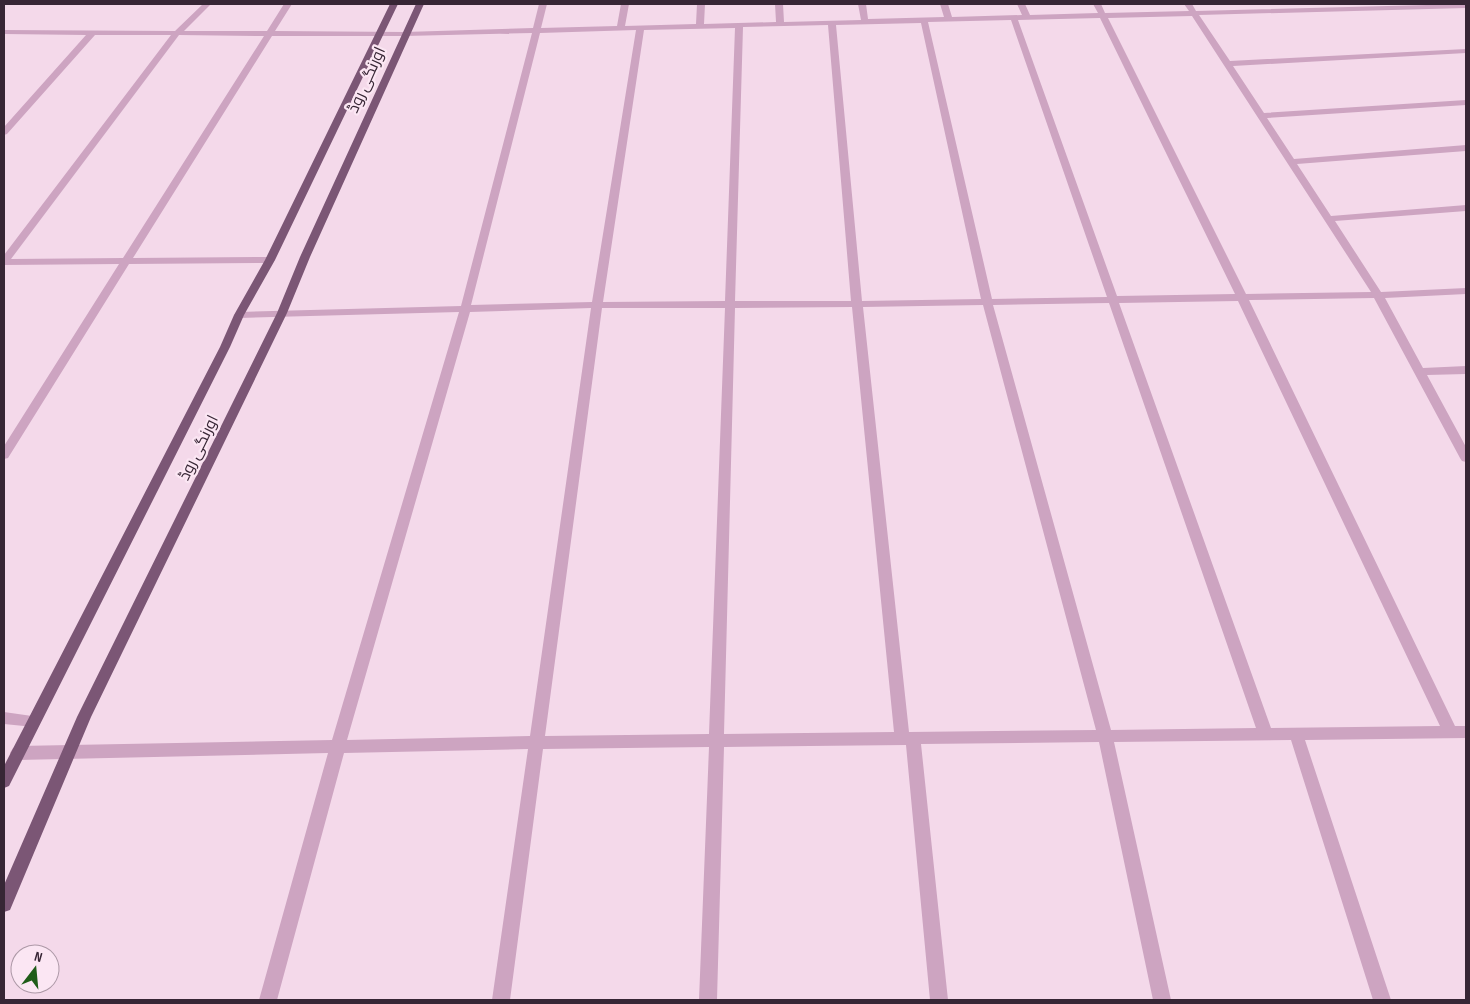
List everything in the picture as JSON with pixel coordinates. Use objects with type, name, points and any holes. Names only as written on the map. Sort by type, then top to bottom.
[{"type":"main road","name":"اورنگی روڈ","points":[[4,781],[239,315],[270,260],[378,33],[394,4]]},
{"type":"main road","name":"اورنگی روڈ","points":[[4,904],[89,709],[282,313],[420,4]]},
{"type":"street","points":[[4,261],[176,33],[207,4]]},
{"type":"street","points":[[4,455],[288,4]]},
{"type":"street","points":[[268,1000],[338,746],[465,310],[543,4]]},
{"type":"street","points":[[622,28],[625,4]]},
{"type":"street","points":[[700,26],[701,4]]},
{"type":"street","points":[[779,4],[780,24]]},
{"type":"street","points":[[862,4],[865,22]]},
{"type":"street","points":[[944,4],[949,20]]},
{"type":"street","points":[[1021,4],[1027,18]]},
{"type":"street","points":[[18,753],[538,743],[1459,732],[1097,4]]},
{"type":"street","points":[[1188,4],[1378,295],[1466,458]]},
{"type":"street","points":[[4,32],[406,34],[1195,14],[1273,7],[1466,6]]},
{"type":"street","points":[[1014,18],[1266,734]]},
{"type":"street","points":[[924,21],[987,301],[1105,736],[1162,1000]]},
{"type":"street","points":[[832,23],[857,304],[939,1000]]},
{"type":"street","points":[[708,1000],[739,25]]},
{"type":"street","points":[[501,1000],[597,305],[640,28]]},
{"type":"street","points":[[4,132],[93,32]]},
{"type":"street","points":[[1227,64],[1466,51]]},
{"type":"street","points":[[1261,116],[1466,102]]},
{"type":"street","points":[[1291,162],[1466,148]]},
{"type":"street","points":[[1328,219],[1466,208]]},
{"type":"street","points":[[4,261],[270,260]]},
{"type":"street","points":[[239,315],[597,305],[729,306],[1378,295],[1466,290]]},
{"type":"street","points":[[1419,372],[1466,370]]},
{"type":"street","points":[[4,718],[34,721]]},
{"type":"street","points":[[1296,734],[1382,1000]]}]
